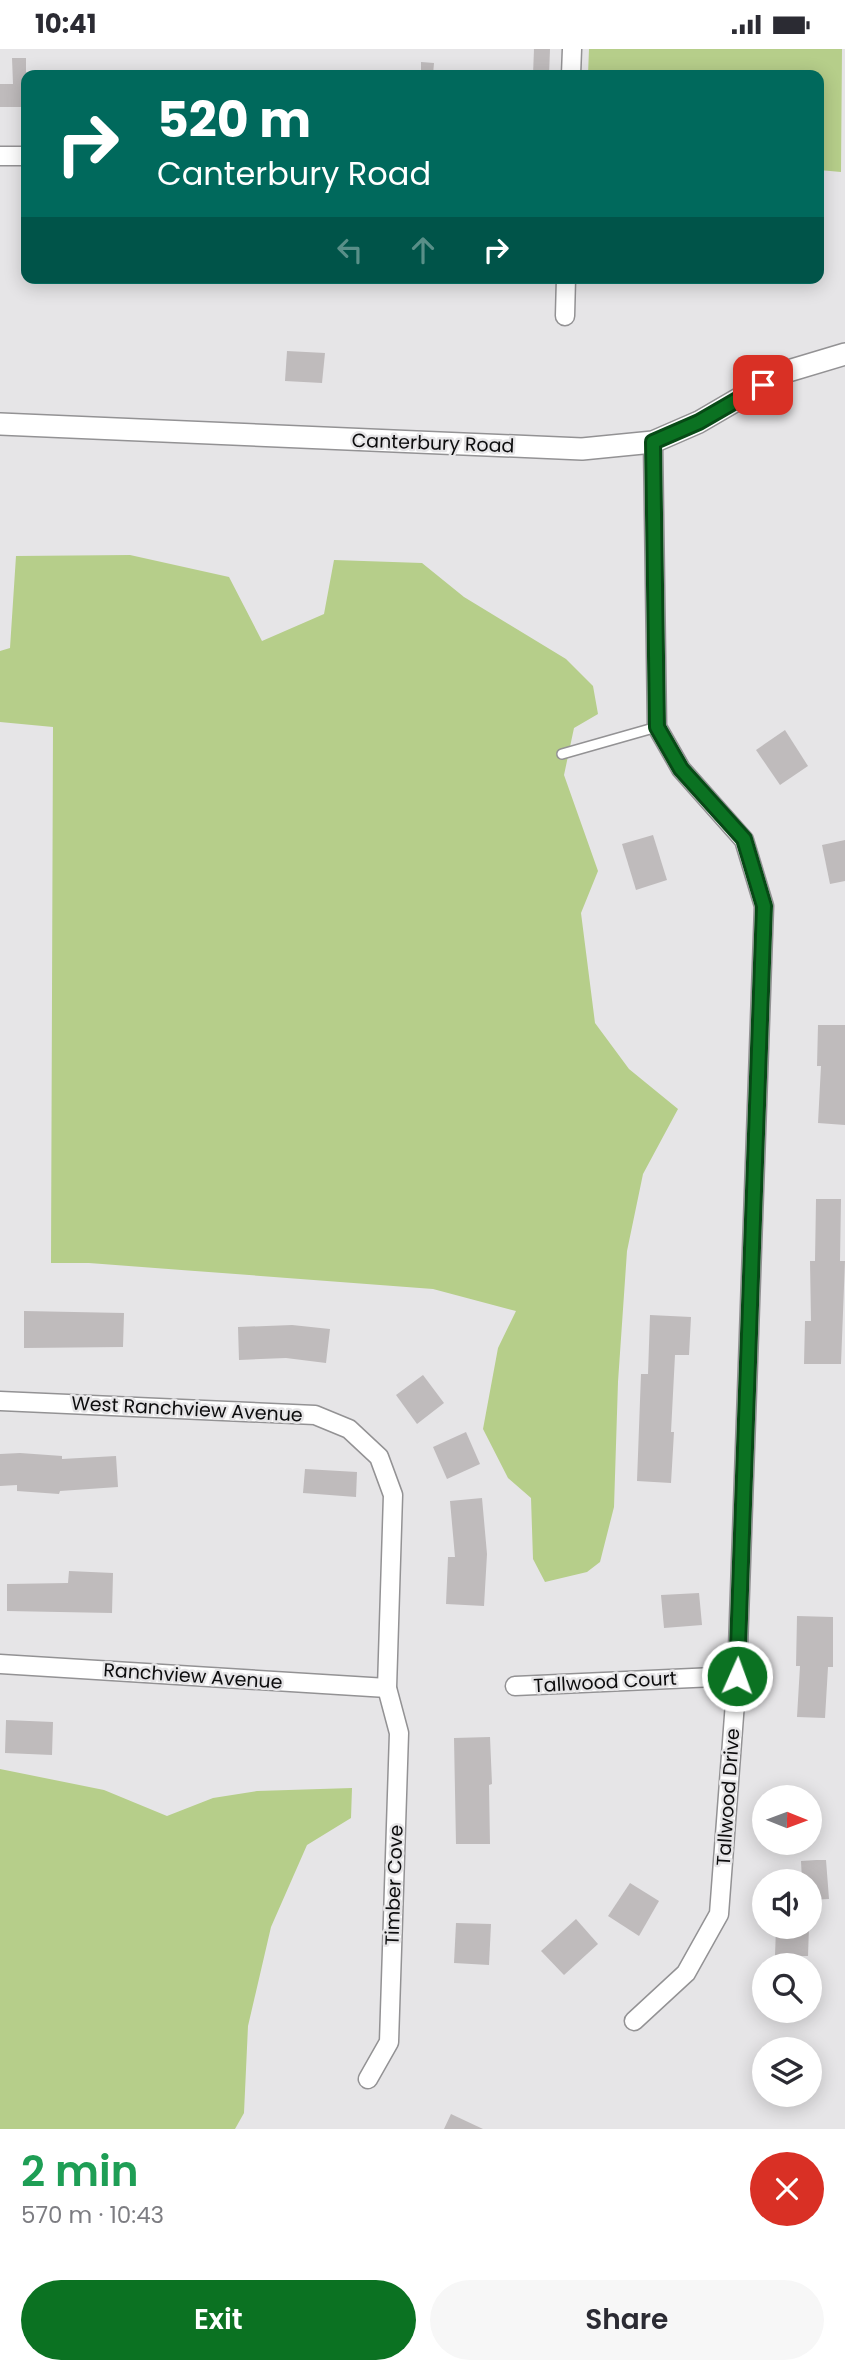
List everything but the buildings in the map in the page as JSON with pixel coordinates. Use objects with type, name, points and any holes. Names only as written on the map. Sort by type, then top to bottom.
[{"type":"street","points":[[571,70],[572,49]]},
{"type":"street","points":[[0,156],[21,156]]},
{"type":"street","points":[[565,316],[566,284]]},
{"type":"street","name":"Canterbury Road","points":[[0,424],[582,449],[653,442],[699,422],[785,372],[845,354]]},
{"type":"street","name":"Tallwood Drive","points":[[635,2021],[686,1973],[719,1914],[737,1676],[764,906],[744,839],[681,769],[657,727],[653,442]]},
{"type":"street","name":"West Ranchview Avenue","points":[[0,1401],[314,1415],[349,1429],[379,1457],[393,1495],[387,1688]]},
{"type":"street","name":"Ranchview Avenue","points":[[0,1664],[387,1688]]},
{"type":"street","name":"Tallwood Court","points":[[515,1686],[737,1676]]},
{"type":"street","name":"Timber Cove","points":[[368,2079],[389,2042],[399,1733],[387,1688]]},
{"type":"lane","points":[[562,754],[657,727]]},
{"type":"green space","points":[[589,49],[842,49],[841,172],[824,170],[824,70],[588,70]]},
{"type":"green space","points":[[130,555],[229,577],[262,641],[324,614],[334,560],[422,563],[464,597],[566,659],[593,686],[598,714],[574,728],[564,775],[598,871],[581,913],[595,1023],[629,1069],[678,1109],[643,1174],[627,1251],[618,1382],[614,1507],[600,1562],[587,1572],[545,1582],[533,1559],[531,1498],[508,1478],[483,1429],[498,1348],[516,1311],[433,1289],[89,1263],[51,1263],[53,727],[0,722],[0,651],[10,648],[16,556]]},
{"type":"green space","points":[[0,1769],[104,1790],[167,1816],[213,1798],[257,1791],[352,1788],[351,1818],[307,1845],[271,1927],[248,2026],[244,2113],[235,2129],[0,2129]]},
{"type":"route","points":[[737,1676],[764,906],[744,839],[681,769],[657,727],[653,442],[699,422],[763,385]]}]
